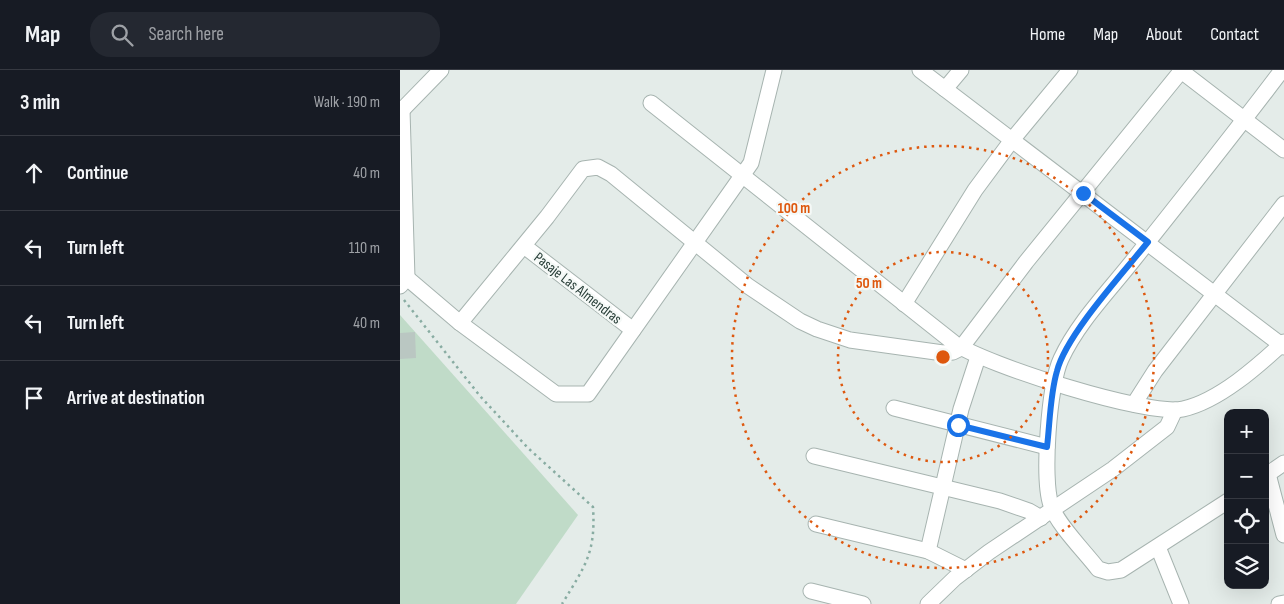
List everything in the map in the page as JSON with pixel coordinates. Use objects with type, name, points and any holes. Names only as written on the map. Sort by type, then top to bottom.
[{"type":"street","points":[[441,70],[401,110],[402,279],[556,394],[588,394],[751,163],[774,70]]},
{"type":"street","points":[[651,104],[904,304],[962,348],[978,357],[1055,382],[1134,404],[1161,410],[1175,410],[1191,407],[1212,398],[1266,359],[1283,344],[920,70]]},
{"type":"street","points":[[945,89],[961,70]]},
{"type":"street","points":[[904,304],[975,190],[1012,140],[1070,70]]},
{"type":"street","points":[[460,323],[524,246],[583,169],[594,166],[611,174],[748,286],[816,329],[850,340],[913,350],[948,353],[962,348],[1026,262],[1181,70],[1284,150]]},
{"type":"street","points":[[1047,515],[1049,494],[1047,447],[1055,382],[1065,352],[1089,316],[1282,70]]},
{"type":"street","points":[[1134,404],[1155,371],[1284,204]]},
{"type":"street","name":"Pasaje Las Almendras","points":[[524,246],[633,330]]},
{"type":"street","points":[[928,551],[937,505],[944,486],[958,425],[978,357]]},
{"type":"street","points":[[894,408],[1047,447]]},
{"type":"street","points":[[928,604],[966,570],[1047,515],[1167,427],[1175,410]]},
{"type":"street","points":[[814,456],[944,486],[1047,515],[1098,569],[1103,571],[1121,570],[1224,504]]},
{"type":"street","points":[[1269,474],[1284,463]]},
{"type":"street","points":[[1269,482],[1284,535]]},
{"type":"street","points":[[816,524],[928,551],[966,570]]},
{"type":"street","points":[[1158,547],[1182,604]]},
{"type":"street","points":[[811,591],[863,604]]},
{"type":"street","points":[[1279,604],[1284,603]]},
{"type":"path","points":[[400,296],[480,396],[528,448],[593,507],[594,533],[586,564],[562,604]]},
{"type":"green space","points":[[400,315],[578,515],[516,604],[400,604]]},
{"type":"building","points":[[415,332],[416,358],[400,359],[400,333]]},
{"type":"route","points":[[958,425],[1047,447],[1055,382],[1060,361],[1089,316],[1148,242],[1083,193]]}]
